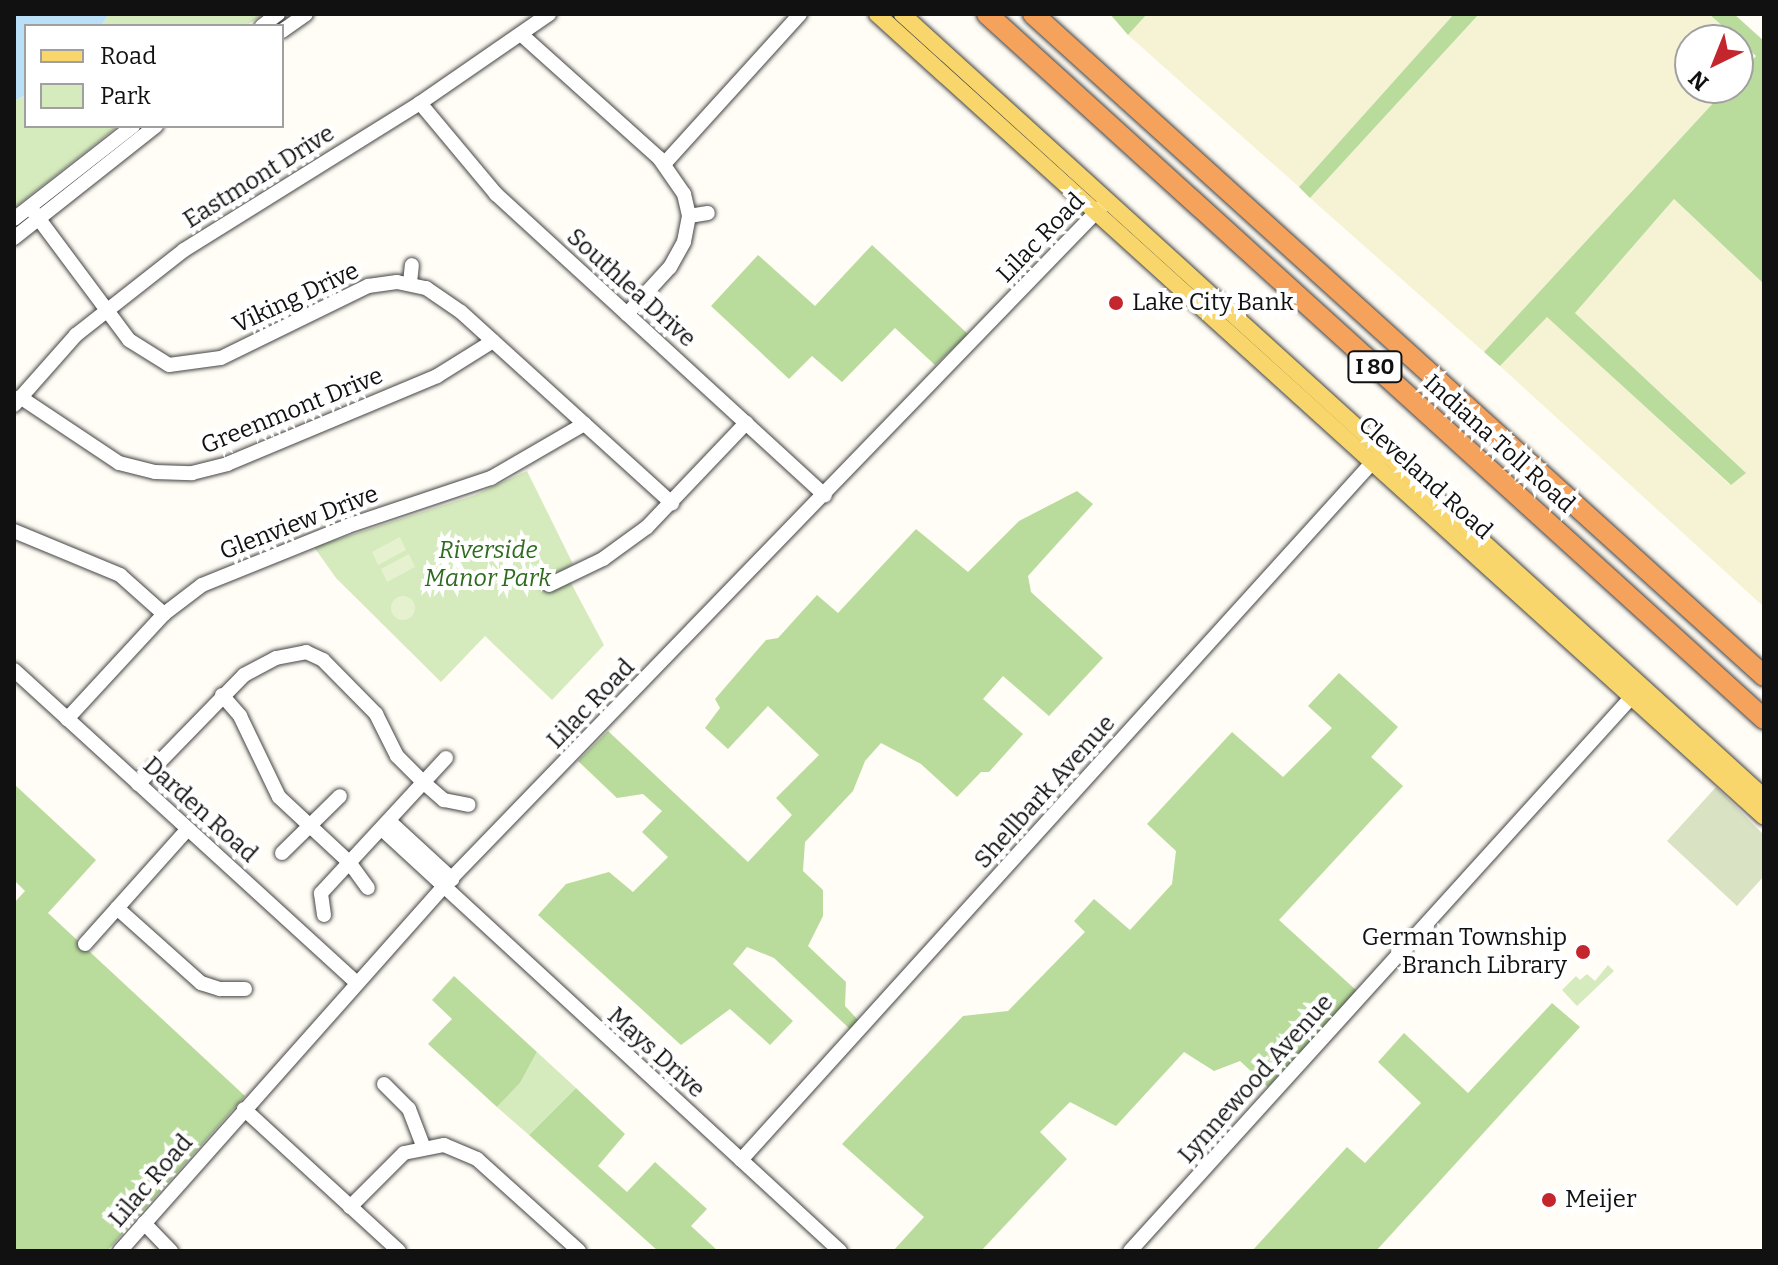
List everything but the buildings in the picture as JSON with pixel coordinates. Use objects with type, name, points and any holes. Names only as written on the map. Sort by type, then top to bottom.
[{"type":"highway","name":"Indiana Toll Road","points":[[987,14],[1764,719]]},
{"type":"highway","name":"Indiana Toll Road","points":[[1033,14],[1764,676]]},
{"type":"main road","name":"Cleveland Road","points":[[877,14],[1101,206]]},
{"type":"main road","name":"Cleveland Road","points":[[902,14],[1101,206],[1636,693],[1764,817]]},
{"type":"main road","name":"Cleveland Road","points":[[1636,693],[1764,797]]},
{"type":"street","points":[[284,30],[306,14]]},
{"type":"street","name":"Eastmont Drive","points":[[17,401],[106,310],[219,225],[420,103],[523,36],[549,14]]},
{"type":"street","points":[[665,163],[800,14]]},
{"type":"street","points":[[523,36],[665,163],[684,194],[689,216],[678,254],[627,314]]},
{"type":"street","name":"Southlea Drive","points":[[420,103],[496,194],[825,495]]},
{"type":"street","points":[[14,238],[35,212],[131,128]]},
{"type":"street","points":[[14,219],[35,212],[153,128]]},
{"type":"street","name":"Lilac Road","points":[[120,1251],[356,982],[447,884],[1101,206]]},
{"type":"street","name":"Viking Drive","points":[[35,212],[106,310],[144,354],[169,365],[190,366],[221,358],[356,289],[410,283],[446,298],[672,503]]},
{"type":"street","points":[[689,216],[708,213]]},
{"type":"street","points":[[410,283],[412,265]]},
{"type":"street","name":"Greenmont Drive","points":[[17,401],[119,463],[155,472],[192,473],[227,464],[437,376],[493,341]]},
{"type":"street","points":[[549,585],[620,547],[672,503],[746,423]]},
{"type":"street","name":"Glenview Drive","points":[[67,719],[164,614],[202,585],[239,566],[491,478],[584,424]]},
{"type":"street","name":"Shellbark Avenue","points":[[741,1160],[1377,458]]},
{"type":"street","points":[[14,531],[120,575],[164,614]]},
{"type":"street","points":[[138,784],[222,695],[276,658],[315,655],[376,714],[397,756],[423,782],[444,800],[469,805]]},
{"type":"street","name":"Darden Road","points":[[14,670],[356,982]]},
{"type":"street","name":"Lynnewood Avenue","points":[[1130,1251],[1636,693]]},
{"type":"street","points":[[222,695],[240,716],[279,797],[306,826],[349,862],[368,888]]},
{"type":"street","points":[[324,915],[321,893],[446,758]]},
{"type":"street","points":[[282,853],[306,826],[340,796]]},
{"type":"street","name":"Mays Drive","points":[[386,825],[840,1251]]},
{"type":"street","points":[[85,944],[188,829]]},
{"type":"street","points":[[117,908],[201,983],[220,989],[245,989]]},
{"type":"street","points":[[384,1084],[416,1120],[423,1145]]},
{"type":"street","points":[[244,1109],[399,1251]]},
{"type":"street","points":[[350,1207],[395,1160],[423,1145],[444,1145],[477,1159],[579,1251]]},
{"type":"street","points":[[144,1223],[171,1251]]},
{"type":"shaded area","points":[[1147,14],[1454,14],[1299,187],[1128,35]]},
{"type":"shaded area","points":[[1479,14],[1709,14],[1720,24],[1674,24],[1674,104],[1712,104],[1484,352],[1310,198]]},
{"type":"shaded area","points":[[1674,199],[1764,284],[1764,607],[1500,366],[1547,316],[1730,485],[1745,473],[1575,313]]},
{"type":"green space","points":[[109,14],[263,14],[249,24],[102,24]]},
{"type":"green space","points":[[1110,14],[1147,14],[1128,35]]},
{"type":"green space","points":[[1454,14],[1479,14],[1310,198],[1299,187]]},
{"type":"green space","points":[[1709,14],[1734,14],[1745,24],[1720,24]]},
{"type":"green space","points":[[1754,32],[1764,41],[1764,284],[1674,199],[1575,313],[1746,473],[1731,485],[1547,317],[1500,366],[1484,352],[1712,104],[1754,104]]},
{"type":"green space","points":[[24,96],[24,128],[115,128],[14,208],[14,101]]},
{"type":"green space","points":[[872,245],[968,334],[935,365],[895,328],[842,382],[812,356],[789,379],[711,306],[758,255],[815,306]]},
{"type":"green space","name":"Riverside Manor Park","points":[[527,471],[573,564],[564,570],[604,645],[552,700],[485,636],[441,682],[336,578],[314,547],[475,495]]},
{"type":"green space","points":[[1077,491],[1093,504],[1028,576],[1031,592],[1103,658],[1049,716],[1003,676],[983,699],[1023,734],[989,772],[981,772],[957,797],[921,764],[881,743],[865,761],[853,791],[805,842],[803,871],[823,890],[823,916],[808,946],[846,982],[845,1006],[859,1021],[851,1030],[774,958],[747,947],[733,964],[793,1021],[770,1045],[730,1009],[681,1045],[538,915],[566,884],[609,872],[633,892],[668,857],[642,832],[662,811],[643,794],[617,798],[578,761],[608,731],[748,862],[792,815],[776,798],[819,755],[768,706],[728,749],[705,728],[720,708],[715,699],[766,640],[778,638],[817,595],[838,613],[916,529],[968,572],[1019,521]]},
{"type":"green space","points":[[400,537],[406,550],[378,565],[372,552]]},
{"type":"green space","points":[[409,554],[415,567],[387,582],[381,569]]},
{"type":"green space","points":[[403,596],[411,600],[415,608],[411,616],[403,620],[395,616],[391,608],[395,600]]},
{"type":"green space","points":[[1339,673],[1398,727],[1371,757],[1403,786],[1279,920],[1357,991],[1268,1087],[1240,1061],[1214,1071],[1184,1052],[1116,1126],[1070,1102],[1040,1132],[1067,1159],[981,1251],[893,1251],[924,1217],[842,1144],[963,1016],[1008,1011],[1085,932],[1074,921],[1094,899],[1130,930],[1172,884],[1176,851],[1147,824],[1232,732],[1283,777],[1332,728],[1308,706]]},
{"type":"green space","points":[[14,784],[96,860],[48,913],[245,1096],[107,1251],[14,1251],[14,903],[25,891],[14,880]]},
{"type":"green space","points":[[1716,787],[1764,835],[1764,876],[1737,906],[1667,841]]},
{"type":"green space","points":[[1608,965],[1614,971],[1577,1006],[1562,990],[1576,976],[1580,980],[1587,974],[1595,981]]},
{"type":"green space","points":[[454,976],[537,1052],[520,1083],[497,1107],[428,1044],[452,1019],[432,1000]]},
{"type":"green space","points":[[1552,1003],[1580,1027],[1376,1251],[1252,1251],[1347,1147],[1365,1163],[1421,1103],[1378,1062],[1404,1033],[1468,1093]]},
{"type":"green space","points":[[537,1052],[576,1088],[529,1135],[497,1107],[520,1083]]},
{"type":"green space","points":[[576,1088],[625,1134],[598,1166],[627,1192],[655,1162],[707,1209],[691,1226],[718,1251],[658,1251],[529,1135]]},
{"type":"water","points":[[14,14],[109,14],[102,24],[24,24],[24,96],[14,101]]},
{"type":"place","name":"Lake City Bank","points":[[1116,303]]},
{"type":"place","name":"German Township Branch Library","points":[[1583,952]]},
{"type":"place","name":"Meijer","points":[[1549,1200]]}]
